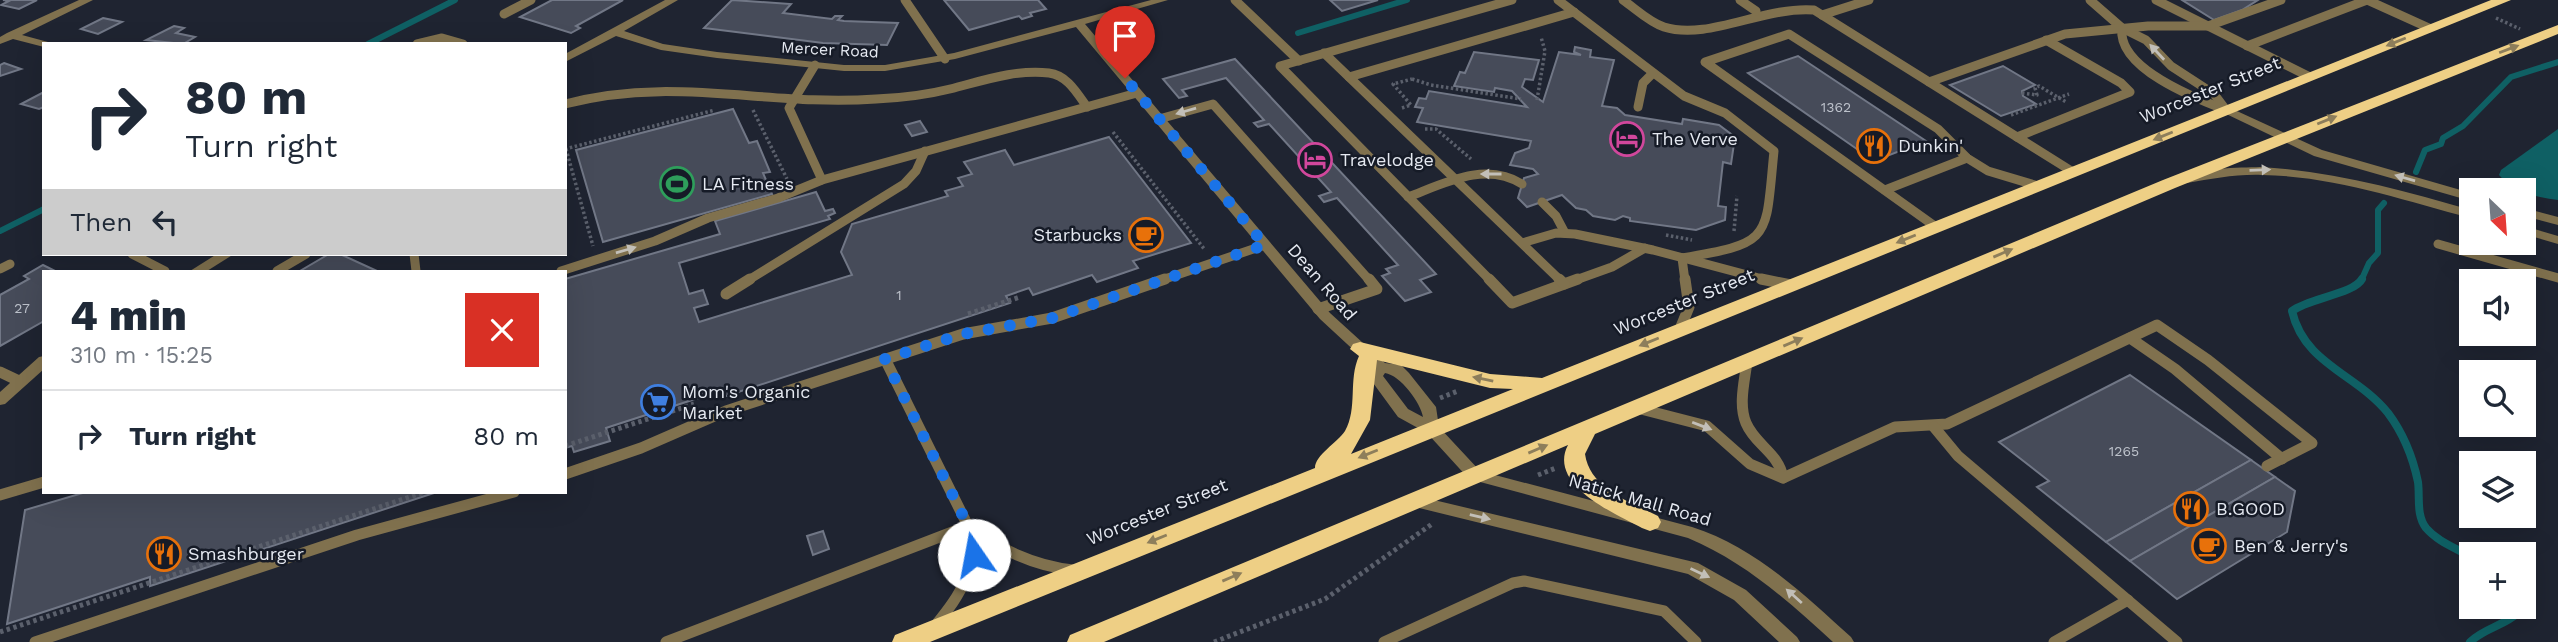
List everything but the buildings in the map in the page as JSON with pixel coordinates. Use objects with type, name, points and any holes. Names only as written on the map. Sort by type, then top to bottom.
[{"type":"highway","name":"Worcester Street","points":[[904,642],[2308,76],[2429,28],[2487,12],[2504,0]]},
{"type":"highway","points":[[1079,642],[2169,184],[2558,29]]},
{"type":"highway","points":[[1303,480],[1338,455],[1356,429],[1363,410],[1363,368],[1370,358],[1490,381],[1550,381]]},
{"type":"highway","points":[[1587,429],[1574,454],[1580,475],[1596,490],[1650,522]]},
{"type":"highway","points":[[896,642],[932,631]]},
{"type":"street","points":[[0,41],[88,0]]},
{"type":"street","points":[[567,59],[673,0]]},
{"type":"street","name":"Mercer Road","points":[[616,32],[670,48],[815,65],[876,68],[945,59],[1163,0]]},
{"type":"street","name":"Dean Road","points":[[1078,23],[1318,309],[1370,358],[1396,369],[1426,403],[1432,429]]},
{"type":"street","points":[[0,32],[42,43]]},
{"type":"street","points":[[2226,110],[2329,157],[2459,194]]},
{"type":"street","points":[[2169,184],[2245,171],[2298,171],[2354,181],[2459,211]]},
{"type":"street","points":[[2536,215],[2558,221]]},
{"type":"street","points":[[2536,234],[2558,240]]},
{"type":"street","points":[[199,270],[223,256]]},
{"type":"street","name":"Dean Road","points":[[1370,358],[1375,376],[1402,413],[1432,429],[1475,475]]},
{"type":"street","points":[[0,400],[42,363]]},
{"type":"street","name":"Natick Mall Road","points":[[1475,475],[1707,538],[1745,557],[1776,580],[1845,642]]},
{"type":"street","points":[[1413,501],[1676,563],[1730,588],[1791,642]]},
{"type":"lane","points":[[504,14],[531,0]]},
{"type":"lane","points":[[905,0],[945,59]]},
{"type":"lane","points":[[1235,0],[1299,61]]},
{"type":"lane","points":[[1512,0],[1280,66],[1512,303],[1622,262],[1645,248]]},
{"type":"lane","points":[[1558,0],[1688,99],[1725,113],[1774,151],[1768,219],[1763,230],[1751,241],[1730,250],[1682,258]]},
{"type":"lane","points":[[1623,0],[1659,25],[1675,30],[1698,29],[1756,11],[1795,6],[1822,15],[2073,172]]},
{"type":"lane","points":[[1740,0],[1756,11]]},
{"type":"lane","points":[[1822,15],[1869,0]]},
{"type":"lane","points":[[2090,0],[2122,28],[2141,36],[2164,61],[2214,94],[2226,110]]},
{"type":"lane","points":[[2156,0],[2308,76]]},
{"type":"lane","points":[[1928,82],[2064,34],[2122,28],[2208,26],[2281,0]]},
{"type":"lane","points":[[2247,46],[2367,0],[2429,28]]},
{"type":"lane","points":[[1349,77],[1574,12]]},
{"type":"lane","points":[[2122,28],[2119,36],[2122,46],[2141,65],[2182,92],[2226,110]]},
{"type":"lane","points":[[1936,227],[1705,62],[1789,34],[1938,129],[1967,158],[1994,174],[2038,186]]},
{"type":"lane","points":[[425,42],[442,38],[456,42]]},
{"type":"lane","points":[[2017,137],[2130,92],[2121,83],[2046,40]]},
{"type":"lane","points":[[1324,53],[1564,284]]},
{"type":"lane","points":[[815,65],[793,98],[789,110],[822,180]]},
{"type":"lane","points":[[567,103],[599,94],[644,88],[849,101],[908,97],[1042,72],[1067,80],[1087,107]]},
{"type":"lane","points":[[1638,107],[1643,83],[1653,73]]},
{"type":"lane","points":[[564,270],[655,241],[708,218],[778,198],[822,180],[1137,93]]},
{"type":"lane","points":[[1159,119],[1213,104],[1377,289],[1318,309]]},
{"type":"lane","points":[[726,294],[904,184],[916,171],[925,152]]},
{"type":"lane","points":[[1885,190],[1967,158]]},
{"type":"lane","points":[[1408,197],[1493,172],[1509,176],[1522,184]]},
{"type":"lane","points":[[1542,202],[1556,216],[1565,233]]},
{"type":"lane","points":[[1522,243],[1565,233],[1645,248],[1734,274],[1791,285]]},
{"type":"lane","points":[[2438,244],[2558,278]]},
{"type":"lane","points":[[567,473],[642,448],[726,411],[963,334],[1052,318],[1265,245]]},
{"type":"lane","points":[[136,256],[163,270]]},
{"type":"lane","points":[[279,270],[303,256]]},
{"type":"lane","points":[[1680,329],[1689,307],[1682,258]]},
{"type":"lane","points":[[1636,408],[1707,426],[1750,464],[1783,478],[1887,430],[1903,425],[1934,428],[2157,325],[2208,360],[2312,443],[2267,466]]},
{"type":"lane","points":[[2130,338],[2175,369],[2282,459]]},
{"type":"lane","points":[[885,359],[968,526],[974,555],[971,573],[932,631]]},
{"type":"lane","points":[[1747,361],[1744,418],[1749,429],[1778,459],[1783,478]]},
{"type":"lane","points":[[0,372],[19,381]]},
{"type":"lane","points":[[1934,428],[1958,456],[2178,642]]},
{"type":"lane","points":[[0,495],[42,483]]},
{"type":"lane","points":[[35,642],[356,535],[451,512],[508,494]]},
{"type":"lane","points":[[968,526],[1004,550],[1031,563],[1077,570]]},
{"type":"lane","points":[[666,642],[968,526]]},
{"type":"lane","points":[[1384,642],[1513,583],[1524,581],[1664,611],[1679,622],[1696,642]]},
{"type":"lane","points":[[2054,642],[2128,600]]},
{"type":"path","points":[[2487,12],[2521,29]]},
{"type":"path","points":[[1537,100],[1545,51],[1541,37]]},
{"type":"path","points":[[1408,118],[1399,109],[1411,105],[1393,84],[1411,78],[1431,85],[1521,99]]},
{"type":"path","points":[[2041,104],[2035,88],[2039,86],[2058,98]]},
{"type":"path","points":[[2022,93],[2037,95]]},
{"type":"path","points":[[2003,118],[2069,94]]},
{"type":"path","points":[[743,106],[752,107],[786,180],[796,177]]},
{"type":"path","points":[[567,149],[720,109]]},
{"type":"path","points":[[1417,127],[1436,128],[1476,163]]},
{"type":"path","points":[[1113,132],[1208,254]]},
{"type":"path","points":[[567,153],[594,250]]},
{"type":"path","points":[[1727,234],[1735,231],[1737,196]]},
{"type":"path","points":[[1661,234],[1697,240]]},
{"type":"path","points":[[1534,477],[1561,466]]},
{"type":"path","points":[[0,632],[419,494]]},
{"type":"path","points":[[1214,642],[1320,603],[1361,576],[1410,533],[1440,519]]},
{"type":"shaded area","points":[[2558,129],[2558,200],[2536,196],[2536,178],[2502,178],[2499,175],[2501,170]]},
{"type":"waterway","points":[[372,42],[455,0]]},
{"type":"waterway","points":[[1298,33],[1407,0]]},
{"type":"waterway","points":[[2416,172],[2425,150],[2441,144],[2443,138],[2463,126],[2511,77],[2558,62]]},
{"type":"waterway","points":[[2362,279],[2369,263],[2378,253],[2378,210],[2384,203]]},
{"type":"waterway","points":[[0,231],[42,210]]},
{"type":"waterway","points":[[2362,279],[2350,288],[2292,311],[2298,329],[2319,356],[2362,388],[2388,413],[2403,437],[2413,464],[2423,523],[2436,537],[2459,550]]},
{"type":"waterway","points":[[2470,642],[2481,633],[2510,619]]},
{"type":"place","name":"The Verve","points":[[1627,139]]},
{"type":"place","name":"Dunkin'","points":[[1874,146]]},
{"type":"place","name":"Travelodge","points":[[1315,160]]},
{"type":"place","name":"LA Fitness","points":[[677,184]]},
{"type":"place","name":"Starbucks","points":[[1146,235]]},
{"type":"place","name":"Mom's Organic Market","points":[[658,402]]},
{"type":"place","name":"B.GOOD","points":[[2191,509]]},
{"type":"place","name":"Ben & Jerry's","points":[[2209,546]]},
{"type":"place","name":"Smashburger","points":[[164,554]]},
{"type":"route","points":[[974,555],[968,526],[885,359],[963,334],[1052,318],[1265,245],[1125,78]]}]
